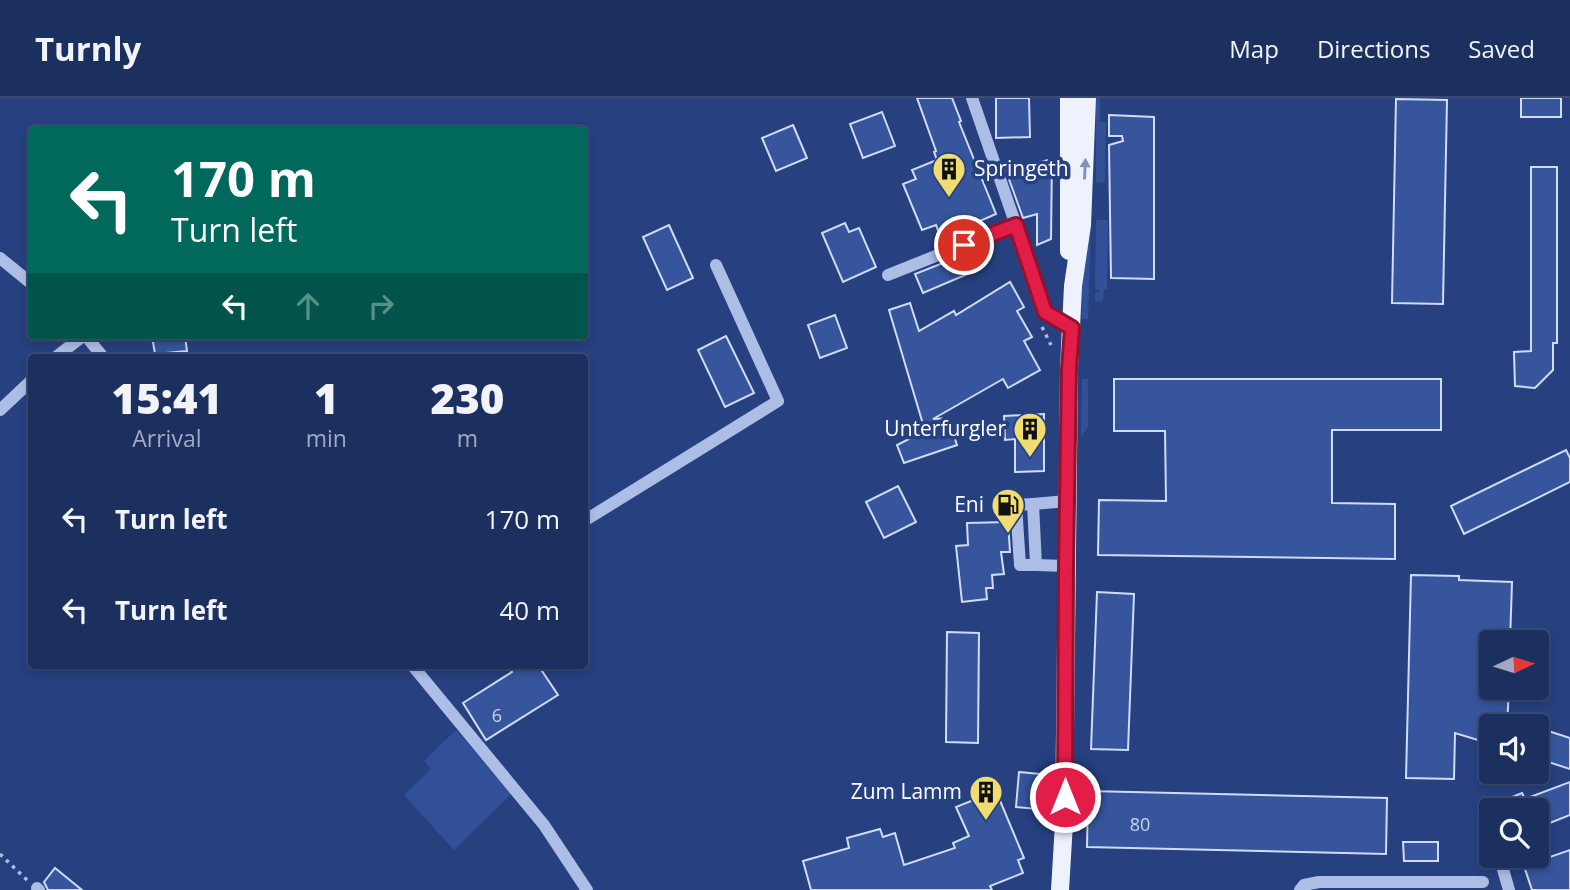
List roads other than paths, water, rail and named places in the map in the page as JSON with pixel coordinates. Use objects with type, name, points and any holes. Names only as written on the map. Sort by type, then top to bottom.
[{"type":"main road","points":[[1069,98],[1069,252],[1073,286]]},
{"type":"main road","points":[[1059,890],[1064,823],[1069,369],[1073,286],[1082,225],[1087,98]]},
{"type":"street","points":[[972,98],[1045,312],[1072,328]]},
{"type":"street","points":[[888,275],[1016,225]]},
{"type":"street","points":[[0,258],[28,281]]},
{"type":"street","points":[[588,519],[778,401],[716,265]]},
{"type":"street","points":[[60,354],[79,340]]},
{"type":"street","points":[[88,340],[100,354]]},
{"type":"street","points":[[0,410],[28,384]]},
{"type":"street","points":[[1066,565],[1036,565],[1033,504],[1067,501]]},
{"type":"street","points":[[415,669],[544,825],[587,890]]},
{"type":"street","points":[[1503,868],[1509,890]]},
{"type":"street","points":[[1300,890],[1304,885],[1319,882],[1483,882]]},
{"type":"place","name":"Springeth","points":[[949,199]]},
{"type":"place","name":"Unterfurgler","points":[[1030,459]]},
{"type":"place","name":"Eni","points":[[1008,535]]},
{"type":"place","name":"Zum Lamm","points":[[986,822]]}]
